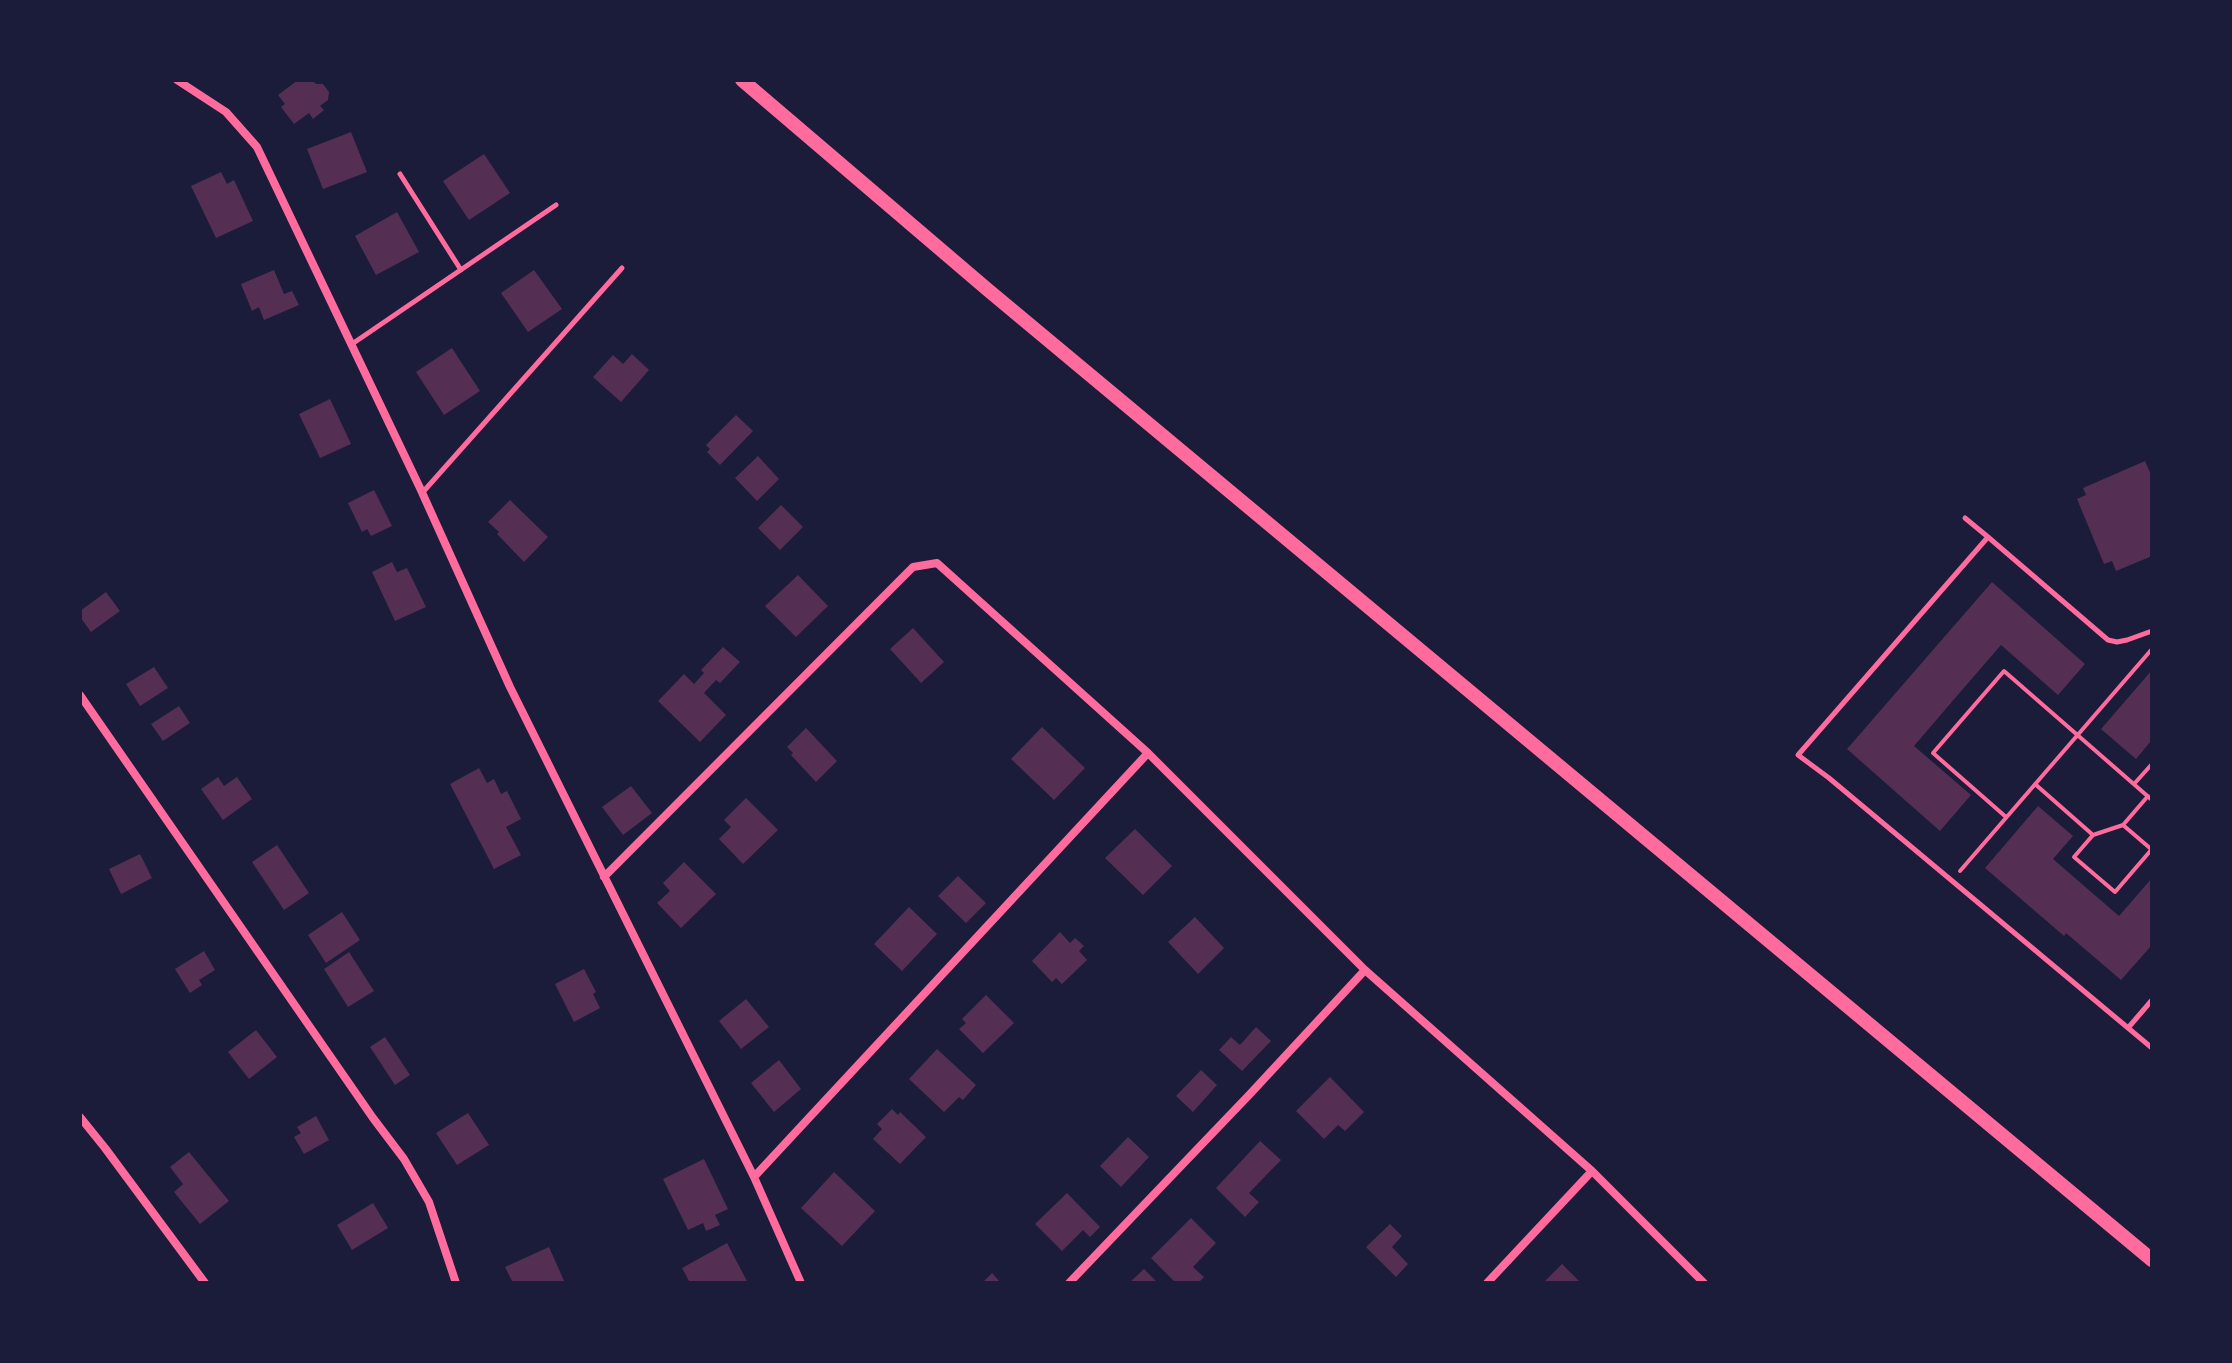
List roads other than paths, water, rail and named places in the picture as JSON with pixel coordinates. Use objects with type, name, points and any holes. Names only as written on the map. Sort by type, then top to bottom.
[{"type":"main road","points":[[742,80],[1000,300],[2152,1260]]},
{"type":"street","points":[[177,80],[226,112],[257,147],[422,493],[510,687],[754,1177],[801,1283]]},
{"type":"street","points":[[604,877],[913,567],[937,563],[1148,753],[1365,970],[1592,1171],[1704,1283]]},
{"type":"street","points":[[80,695],[404,1159],[429,1202],[456,1283]]},
{"type":"street","points":[[754,1177],[1148,753]]},
{"type":"street","points":[[1069,1283],[1365,970]]},
{"type":"street","points":[[80,1117],[205,1283]]},
{"type":"street","points":[[1487,1283],[1592,1171]]},
{"type":"lane","points":[[400,174],[461,270]]},
{"type":"lane","points":[[352,344],[556,205]]},
{"type":"lane","points":[[422,493],[622,268]]},
{"type":"lane","points":[[1965,518],[2108,640],[2127,640],[2152,631]]},
{"type":"lane","points":[[1988,537],[1798,755],[2152,1048]]},
{"type":"lane","points":[[2128,1028],[2152,1000]]}]
